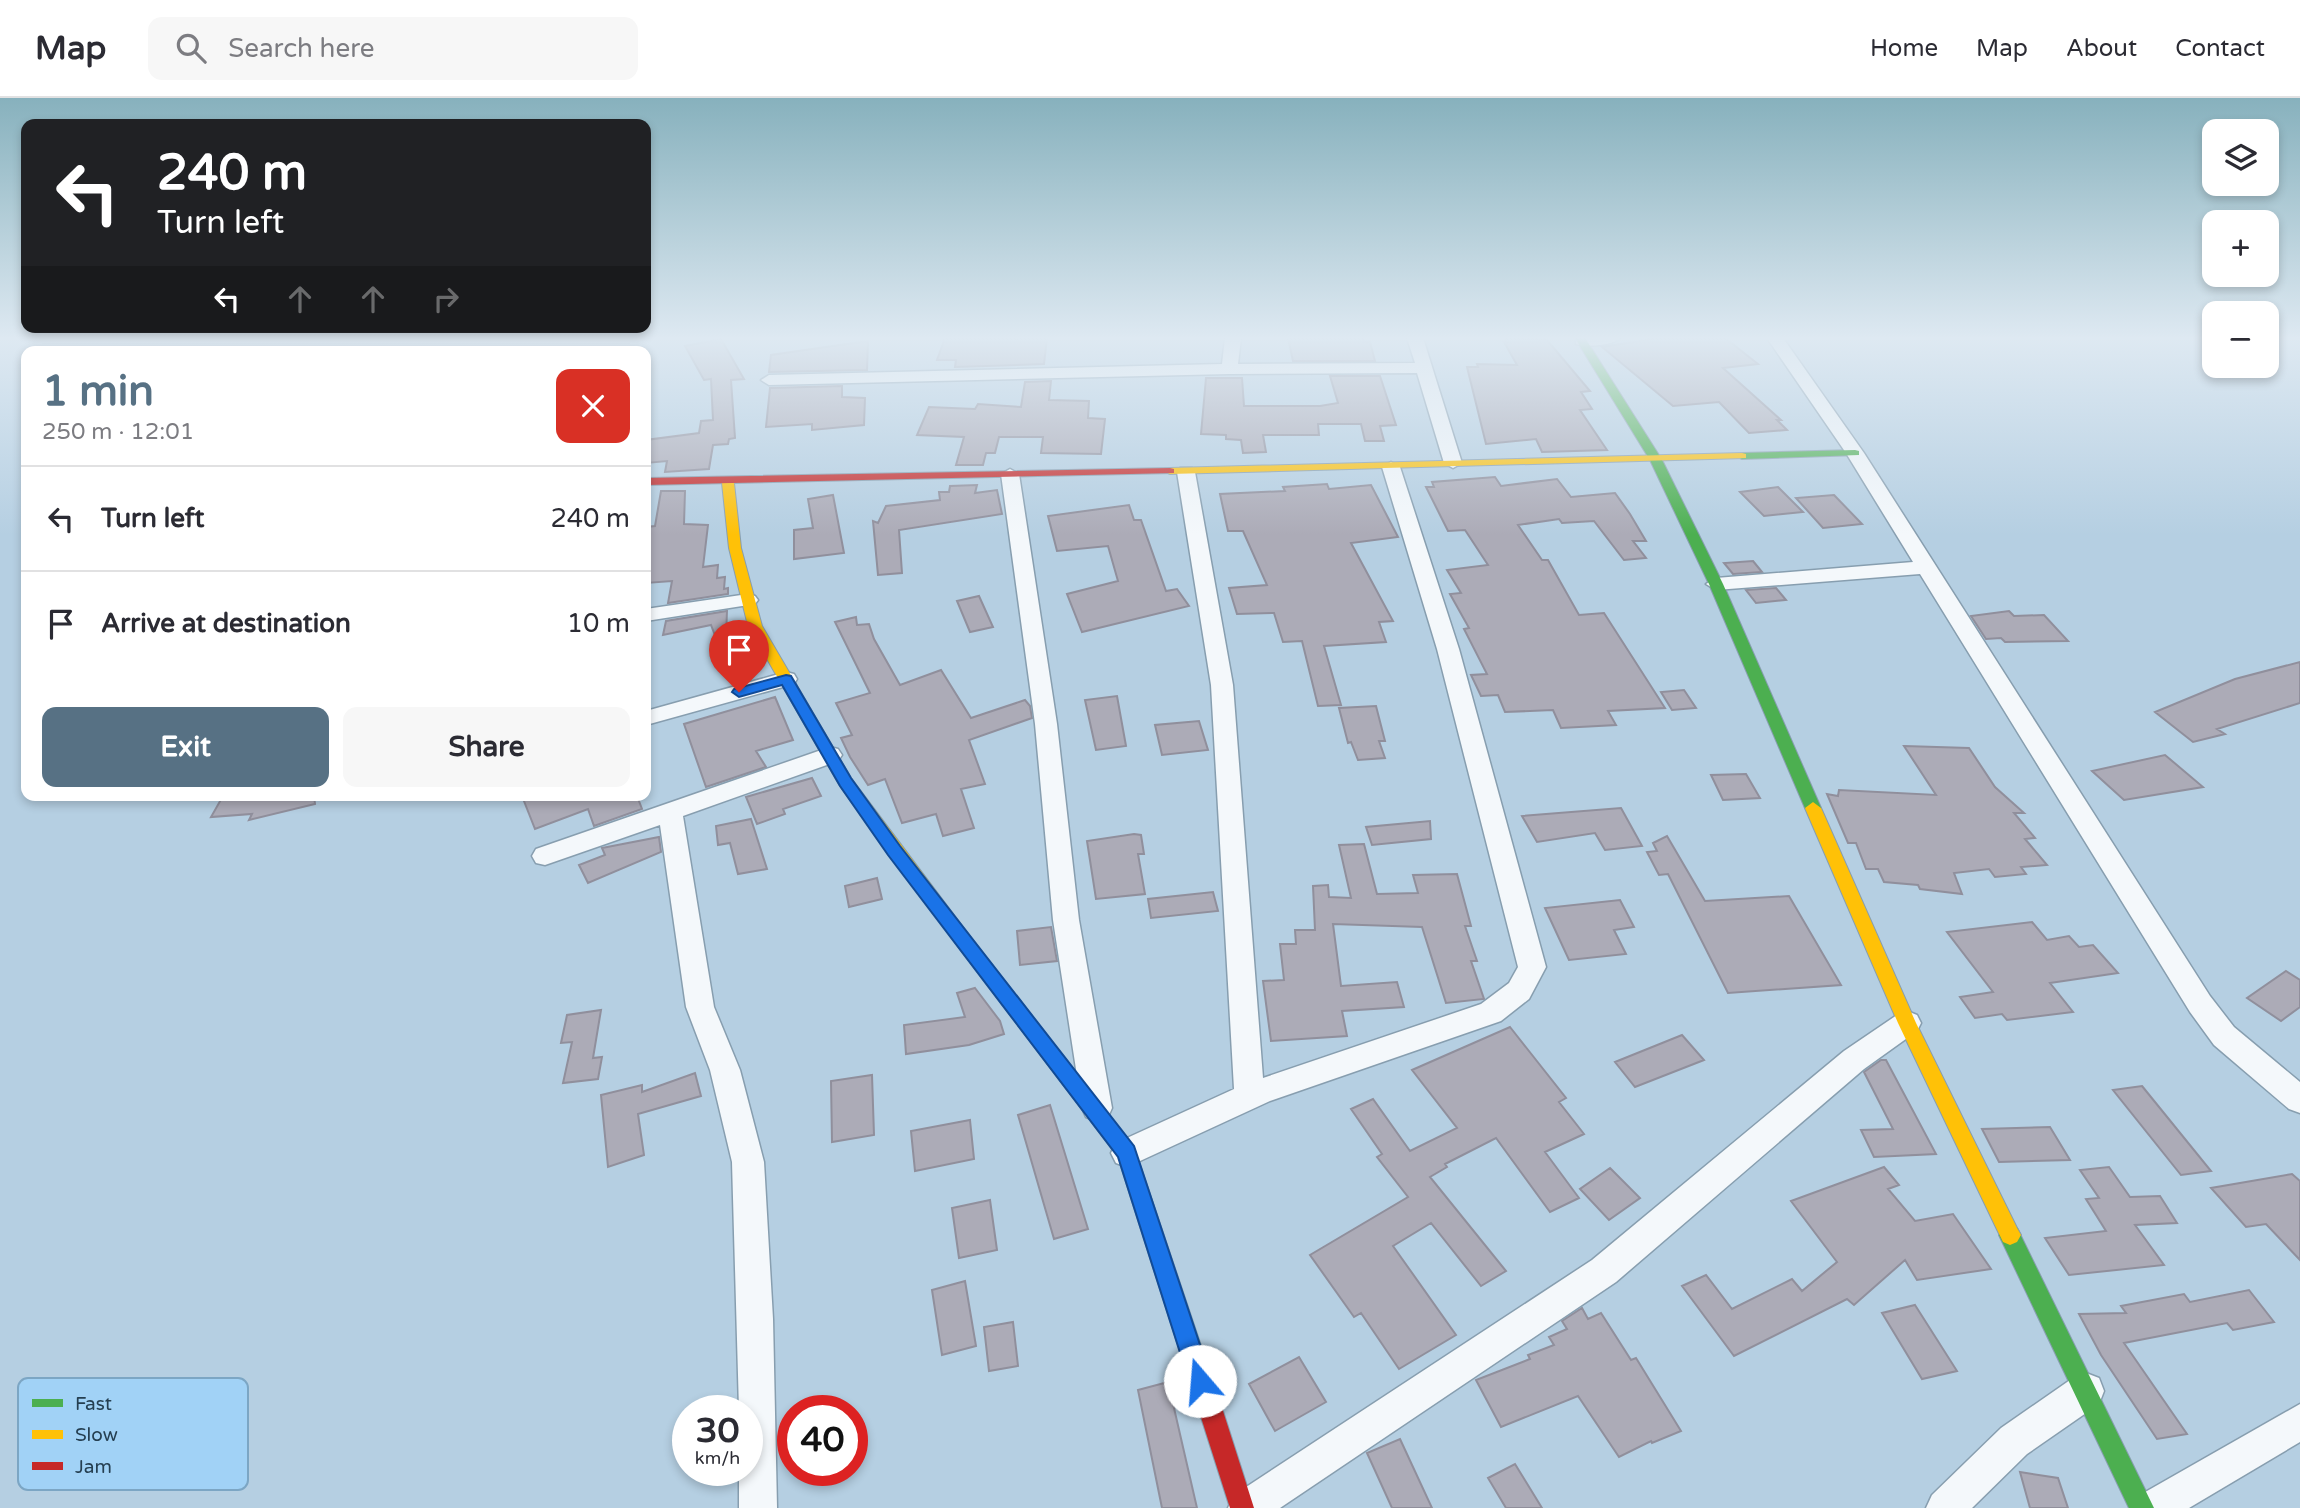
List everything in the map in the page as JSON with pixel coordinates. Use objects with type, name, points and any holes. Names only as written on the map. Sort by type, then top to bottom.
[{"type":"street","points":[[1435,404],[1453,463]]},
{"type":"street","points":[[1622,404],[1657,460],[1716,584],[1906,1023],[2142,1508]]},
{"type":"street","points":[[1821,404],[1927,566],[2200,1004],[2224,1036],[2300,1100]]},
{"type":"street","points":[[651,482],[728,483],[1010,474],[1186,472],[1855,453]]},
{"type":"street","points":[[1127,1153],[1172,1128],[1249,1095],[1491,1013],[1519,991],[1532,967],[1448,649],[1391,467]]},
{"type":"street","points":[[1186,472],[1222,685],[1249,1095]]},
{"type":"street","points":[[1010,474],[1046,724],[1066,920],[1099,1116]]},
{"type":"street","points":[[728,483],[735,548],[755,626],[830,755],[894,851],[1127,1153],[1242,1508]]},
{"type":"street","points":[[1716,584],[1927,566]]},
{"type":"street","points":[[651,614],[748,600]]},
{"type":"street","points":[[651,717],[786,679]]},
{"type":"street","points":[[545,856],[830,755]]},
{"type":"street","points":[[670,812],[700,1007],[725,1070],[748,1162],[756,1319],[758,1508]]},
{"type":"street","points":[[1247,1508],[1604,1271],[1854,1060],[1906,1023]]},
{"type":"street","points":[[1945,1508],[2014,1441],[2086,1391]]},
{"type":"street","points":[[2153,1508],[2300,1422]]},
{"type":"building","points":[[712,404],[733,404],[735,438],[729,439],[728,444],[713,445],[709,469],[665,472],[667,461],[651,463],[651,439],[699,433],[701,421],[713,420]]},
{"type":"building","points":[[768,404],[865,404],[864,425],[812,430],[812,424],[766,427]]},
{"type":"building","points":[[978,404],[1021,407],[1022,404],[1089,404],[1088,418],[1105,419],[1101,454],[1041,453],[1043,437],[999,437],[995,453],[986,453],[983,465],[956,465],[964,437],[917,435],[929,407],[975,409]]},
{"type":"building","points":[[1204,404],[1320,406],[1389,404],[1396,425],[1380,426],[1384,441],[1365,441],[1361,424],[1318,424],[1319,435],[1263,435],[1266,452],[1243,453],[1241,440],[1226,439],[1226,435],[1201,434]]},
{"type":"building","points":[[1476,404],[1589,404],[1592,409],[1580,410],[1607,450],[1542,452],[1536,439],[1486,444]]},
{"type":"building","points":[[1670,404],[1698,404],[1673,406]]},
{"type":"building","points":[[1721,404],[1763,404],[1781,420],[1777,420],[1787,430],[1749,433]]},
{"type":"building","points":[[1495,477],[1501,486],[1557,479],[1571,497],[1615,493],[1646,541],[1633,541],[1646,558],[1624,560],[1594,521],[1562,523],[1559,519],[1518,525],[1542,560],[1548,560],[1579,615],[1604,613],[1665,708],[1608,711],[1616,725],[1561,728],[1553,710],[1505,712],[1498,695],[1481,696],[1471,675],[1487,674],[1464,629],[1469,628],[1450,594],[1461,593],[1447,570],[1488,565],[1465,530],[1448,531],[1426,487],[1434,487],[1432,482]]},
{"type":"building","points":[[1327,484],[1329,489],[1371,485],[1398,537],[1351,543],[1393,621],[1379,622],[1386,642],[1324,646],[1341,705],[1318,706],[1302,641],[1283,642],[1274,613],[1237,614],[1229,588],[1267,585],[1243,531],[1228,531],[1220,494],[1285,491],[1283,487]]},
{"type":"building","points":[[977,485],[975,493],[997,490],[1002,514],[899,530],[902,573],[878,575],[873,521],[878,523],[886,506],[940,500],[939,492],[949,492],[950,486]]},
{"type":"building","points":[[1778,487],[1803,512],[1764,516],[1740,492]]},
{"type":"building","points":[[661,491],[685,491],[684,524],[708,525],[703,567],[718,565],[717,578],[725,577],[724,589],[728,588],[728,594],[668,603],[672,581],[651,583],[651,526],[655,526]]},
{"type":"building","points":[[833,495],[844,553],[794,559],[794,530],[813,528],[808,499]]},
{"type":"building","points":[[1834,495],[1862,524],[1823,528],[1796,498]]},
{"type":"building","points":[[1129,505],[1134,520],[1141,520],[1166,591],[1177,589],[1189,606],[1082,632],[1067,594],[1118,581],[1108,546],[1057,551],[1048,516]]},
{"type":"building","points":[[1753,561],[1762,572],[1733,574],[1724,563]]},
{"type":"building","points":[[1776,588],[1786,600],[1756,603],[1746,590]]},
{"type":"building","points":[[979,596],[993,627],[970,632],[957,601]]},
{"type":"building","points":[[727,611],[725,662],[711,625],[663,635],[666,621]]},
{"type":"building","points":[[2009,611],[2014,616],[2044,615],[2068,641],[2005,642],[2001,638],[1986,639],[1971,616]]},
{"type":"building","points":[[856,617],[857,625],[869,624],[874,639],[900,685],[941,670],[971,718],[1025,700],[1030,706],[1032,718],[969,740],[985,784],[961,789],[974,828],[943,836],[936,814],[902,823],[885,779],[868,785],[850,757],[841,738],[852,735],[836,703],[870,693],[835,622]]},
{"type":"building","points":[[2300,662],[2300,703],[2217,729],[2225,734],[2193,742],[2155,712],[2235,679]]},
{"type":"building","points":[[1684,690],[1696,708],[1672,710],[1661,692]]},
{"type":"building","points":[[1117,696],[1126,746],[1096,750],[1085,700]]},
{"type":"building","points":[[775,697],[793,740],[756,751],[766,767],[706,787],[684,724]]},
{"type":"building","points":[[1376,706],[1385,741],[1379,741],[1385,758],[1358,760],[1351,742],[1348,743],[1339,708]]},
{"type":"building","points":[[1199,721],[1208,750],[1162,755],[1155,725]]},
{"type":"building","points":[[1904,746],[1969,748],[1995,787],[2024,813],[2014,813],[2035,838],[2025,839],[2047,865],[2021,867],[2026,874],[1995,877],[1989,869],[1954,873],[1962,894],[1920,889],[1918,885],[1884,882],[1878,869],[1866,869],[1856,843],[1848,843],[1827,794],[1838,796],[1839,790],[1936,795]]},
{"type":"building","points":[[2165,755],[2203,787],[2124,800],[2092,771]]},
{"type":"building","points":[[1746,774],[1760,798],[1723,800],[1711,775]]},
{"type":"building","points":[[812,778],[821,796],[783,809],[785,814],[757,824],[746,797]]},
{"type":"building","points":[[220,801],[315,801],[315,804],[249,820],[252,814],[211,817]]},
{"type":"building","points":[[524,801],[639,801],[642,809],[594,826],[588,809],[535,829]]},
{"type":"building","points":[[1621,808],[1642,846],[1605,850],[1595,833],[1537,842],[1522,816]]},
{"type":"building","points":[[751,819],[767,869],[738,874],[730,843],[718,845],[716,826]]},
{"type":"building","points":[[1430,821],[1431,839],[1372,845],[1366,827]]},
{"type":"building","points":[[1141,835],[1144,854],[1138,854],[1145,894],[1096,899],[1087,841]]},
{"type":"building","points":[[1667,836],[1705,901],[1789,896],[1841,985],[1728,993],[1668,874],[1659,875],[1647,852],[1657,851],[1653,843]]},
{"type":"building","points":[[659,837],[661,852],[588,883],[579,865],[605,855],[602,848]]},
{"type":"building","points":[[1364,844],[1377,894],[1418,893],[1413,875],[1457,874],[1471,926],[1465,926],[1477,961],[1471,961],[1484,999],[1446,1003],[1422,927],[1333,924],[1341,986],[1397,982],[1404,1007],[1342,1011],[1347,1036],[1271,1041],[1263,981],[1284,980],[1280,944],[1296,944],[1295,930],[1315,930],[1313,886],[1328,885],[1329,897],[1351,898],[1339,845]]},
{"type":"building","points":[[877,878],[882,899],[849,907],[845,886]]},
{"type":"building","points":[[1213,892],[1218,911],[1151,918],[1148,899]]},
{"type":"building","points":[[1620,900],[1634,927],[1614,930],[1626,954],[1569,960],[1545,908]]},
{"type":"building","points":[[2032,922],[2047,940],[2069,936],[2079,947],[2093,945],[2118,973],[2050,983],[2073,1012],[2007,1020],[2002,1014],[1975,1018],[1960,997],[1993,992],[1947,932]]},
{"type":"building","points":[[1051,927],[1057,961],[1020,965],[1017,931]]},
{"type":"building","points":[[2286,971],[2300,980],[2300,1007],[2281,1021],[2247,998]]},
{"type":"building","points":[[975,988],[1000,1021],[1004,1034],[969,1045],[906,1054],[904,1025],[965,1017],[957,993]]},
{"type":"building","points":[[601,1010],[593,1058],[602,1057],[598,1079],[563,1083],[572,1042],[561,1043],[567,1015]]},
{"type":"building","points":[[1510,1027],[1566,1098],[1559,1102],[1584,1134],[1545,1152],[1579,1198],[1550,1212],[1496,1138],[1445,1164],[1447,1167],[1430,1177],[1506,1271],[1481,1286],[1431,1223],[1393,1246],[1456,1335],[1399,1369],[1361,1313],[1354,1317],[1310,1255],[1408,1197],[1377,1157],[1382,1154],[1351,1109],[1373,1099],[1410,1151],[1457,1128],[1412,1070]]},
{"type":"building","points":[[1682,1035],[1704,1060],[1635,1087],[1615,1062]]},
{"type":"building","points":[[1881,1060],[1886,1060],[1936,1154],[1874,1157],[1861,1130],[1893,1129],[1864,1072]]},
{"type":"building","points":[[695,1073],[701,1096],[638,1114],[644,1155],[608,1167],[601,1095],[642,1085],[642,1092]]},
{"type":"building","points":[[872,1075],[874,1135],[832,1142],[831,1081]]},
{"type":"building","points":[[2142,1086],[2211,1171],[2181,1175],[2113,1090]]},
{"type":"building","points":[[1050,1105],[1088,1229],[1054,1239],[1018,1115]]},
{"type":"building","points":[[970,1120],[974,1159],[915,1171],[911,1131]]},
{"type":"building","points":[[2050,1127],[2070,1160],[1999,1162],[1982,1129]]},
{"type":"building","points":[[1884,1167],[1899,1185],[1888,1189],[1915,1221],[1953,1214],[1991,1269],[1917,1280],[1905,1260],[1854,1305],[1847,1299],[1734,1356],[1682,1286],[1706,1275],[1732,1309],[1792,1279],[1802,1291],[1837,1262],[1791,1201]]},
{"type":"building","points":[[2109,1167],[2130,1197],[2160,1196],[2177,1223],[2135,1225],[2164,1265],[2069,1275],[2045,1238],[2106,1231],[2086,1199],[2099,1198],[2080,1170]]},
{"type":"building","points":[[1610,1168],[1640,1198],[1609,1220],[1580,1189]]},
{"type":"building","points":[[2292,1174],[2300,1181],[2300,1260],[2266,1224],[2246,1227],[2211,1188]]},
{"type":"building","points":[[990,1200],[997,1250],[959,1258],[952,1208]]},
{"type":"building","points":[[965,1281],[976,1346],[942,1355],[932,1290]]},
{"type":"building","points":[[2249,1290],[2274,1322],[2233,1330],[2227,1323],[2124,1343],[2187,1434],[2157,1439],[2101,1355],[2079,1314],[2126,1313],[2121,1306],[2184,1294],[2190,1302]]},
{"type":"building","points":[[1915,1305],[1957,1371],[1922,1379],[1882,1313]]},
{"type":"building","points":[[1582,1308],[1588,1319],[1601,1313],[1631,1360],[1636,1358],[1681,1431],[1652,1443],[1651,1441],[1619,1457],[1578,1396],[1501,1427],[1476,1380],[1530,1359],[1528,1355],[1554,1345],[1549,1337],[1567,1329],[1562,1321]]},
{"type":"building","points":[[1013,1322],[1018,1366],[989,1371],[984,1327]]},
{"type":"building","points":[[1299,1357],[1326,1402],[1275,1431],[1249,1384]]},
{"type":"building","points":[[1168,1382],[1197,1508],[1162,1508],[1138,1390]]},
{"type":"building","points":[[1400,1439],[1432,1508],[1392,1508],[1367,1453]]},
{"type":"building","points":[[1515,1464],[1542,1508],[1506,1508],[1488,1478]]},
{"type":"building","points":[[2020,1472],[2058,1478],[2068,1508],[2030,1508]]},
{"type":"traffic: fast","points":[[1621,404],[1656,460],[1716,584],[1813,808]]},
{"type":"traffic: fast","points":[[1742,456],[1855,453]]},
{"type":"traffic: fast","points":[[966,944],[1127,1153],[1210,1408]]},
{"type":"traffic: fast","points":[[2010,1235],[2142,1508]]},
{"type":"traffic: slow","points":[[1170,471],[1742,456]]},
{"type":"traffic: slow","points":[[728,483],[735,548],[755,626],[845,782],[966,944]]},
{"type":"traffic: slow","points":[[1813,808],[1907,1023],[2010,1235]]},
{"type":"traffic: jam","points":[[651,482],[1170,471]]},
{"type":"traffic: jam","points":[[1210,1408],[1242,1508]]},
{"type":"route","points":[[739,692],[786,679],[845,782],[894,851],[1127,1153],[1200,1381]]}]
